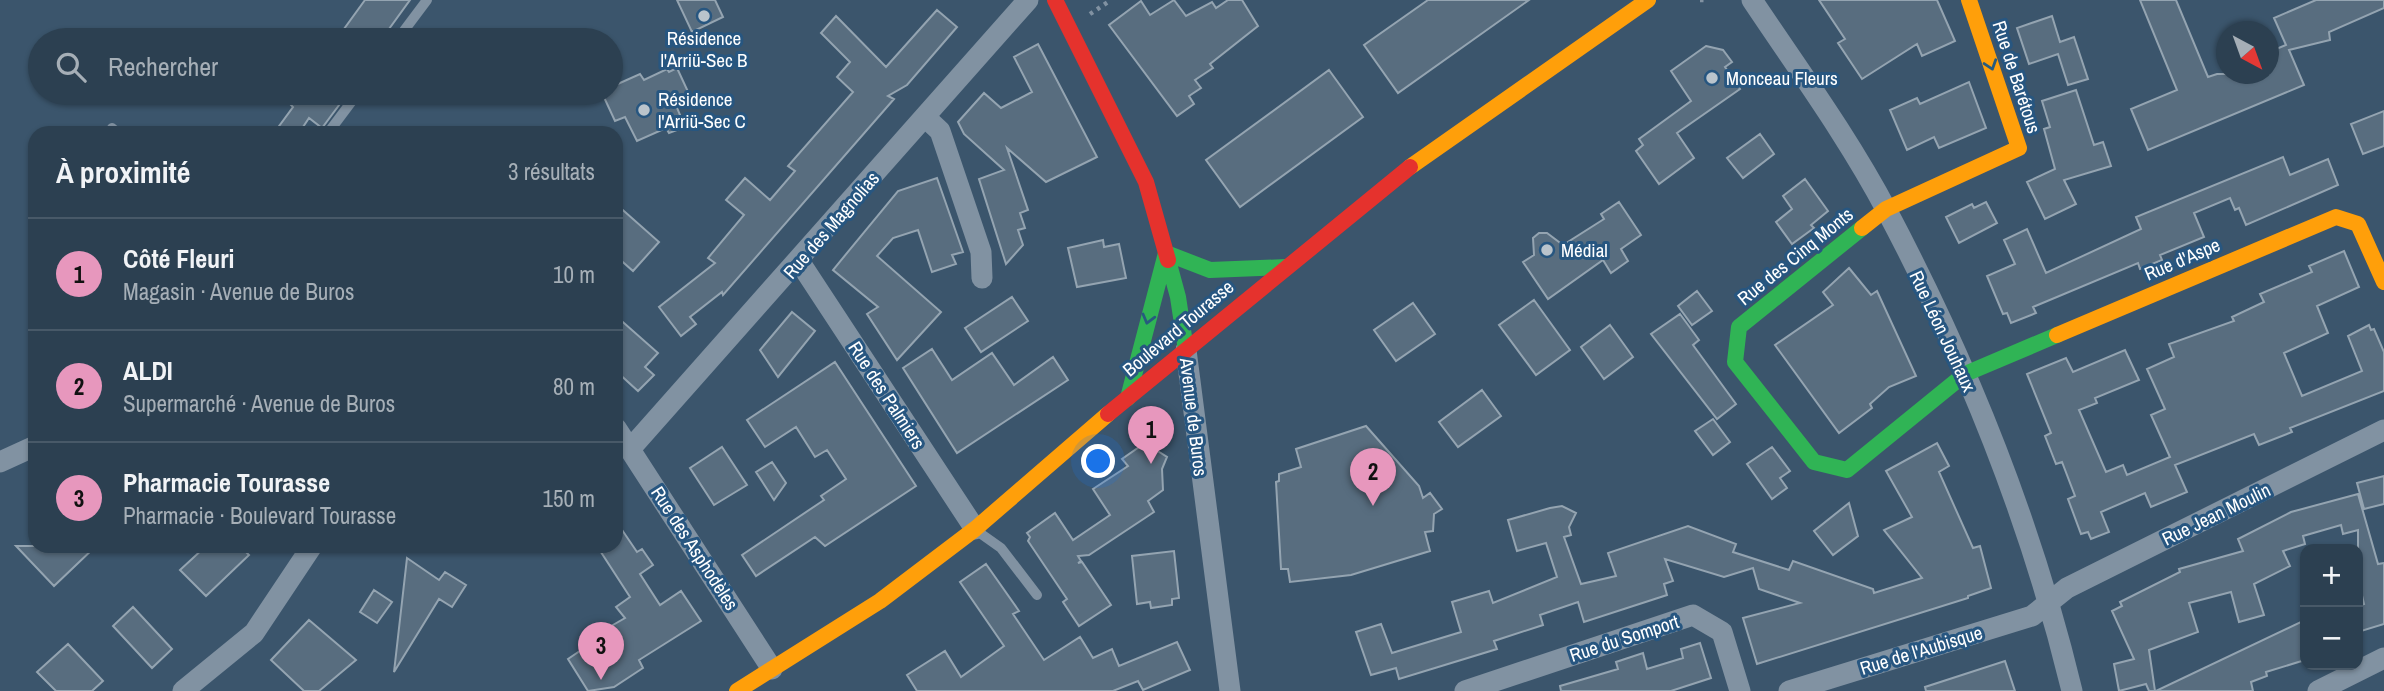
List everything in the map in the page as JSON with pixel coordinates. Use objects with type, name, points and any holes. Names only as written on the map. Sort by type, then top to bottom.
[{"type":"street","name":"Rue des Magnolias","points":[[631,448],[1028,0]]},
{"type":"street","name":"Avenue de Buros","points":[[1055,0],[1146,182],[1180,307],[1230,691]]},
{"type":"street","name":"Boulevard Tourasse","points":[[737,691],[880,601],[975,529],[1391,180],[1648,0]]},
{"type":"street","name":"Rue Léon Jouhaux","points":[[1752,0],[1814,92],[1886,209],[1965,374],[2049,602],[2072,691]]},
{"type":"street","name":"Rue de Barétous","points":[[1886,209],[2019,148],[1969,0]]},
{"type":"street","points":[[925,117],[940,131],[981,253],[982,278]]},
{"type":"street","name":"Rue des Cinq Monts","points":[[1886,209],[1739,327],[1735,362],[1814,463],[1847,470],[1965,374]]},
{"type":"street","name":"Rue d'Aspe","points":[[1965,374],[2336,217],[2358,224],[2384,282]]},
{"type":"street","points":[[1128,398],[1166,253],[1210,270],[1286,267]]},
{"type":"street","name":"Rue des Palmiers","points":[[799,261],[975,529]]},
{"type":"street","name":"Rue Jean Moulin","points":[[2049,602],[2067,588],[2384,430]]},
{"type":"street","name":"Rue des Asphodèles","points":[[623,437],[772,669]]},
{"type":"street","points":[[0,462],[28,449]]},
{"type":"street","points":[[183,691],[254,633],[307,553]]},
{"type":"street","name":"Rue de l'Aubisque","points":[[1789,691],[2032,616],[2049,602]]},
{"type":"street","name":"Rue du Somport","points":[[1465,691],[1693,615],[1722,632],[1740,691]]},
{"type":"street","points":[[2318,691],[2384,658]]},
{"type":"lane","points":[[406,28],[426,0]]},
{"type":"lane","points":[[333,126],[349,105]]},
{"type":"lane","points":[[975,529],[1002,548],[1037,595]]},
{"type":"building","points":[[365,0],[410,0],[390,28],[345,28]]},
{"type":"building","name":"Résidence l'Arriü-Sec B","points":[[677,0],[715,0],[723,17],[692,32]]},
{"type":"building","points":[[1174,0],[1186,16],[1212,2],[1216,8],[1228,0],[1242,0],[1258,26],[1210,64],[1213,68],[1195,80],[1201,88],[1189,96],[1194,104],[1177,116],[1109,25],[1141,1],[1150,15]]},
{"type":"building","points":[[1428,0],[1529,0],[1398,93],[1364,45]]},
{"type":"building","points":[[1819,0],[1937,0],[1955,41],[1922,56],[1917,44],[1862,79],[1838,43],[1845,39]]},
{"type":"building","points":[[2140,0],[2176,0],[2208,77],[2216,74],[2216,84],[2279,84],[2279,48],[2286,45],[2279,29],[2279,21],[2274,18],[2316,0],[2384,0],[2384,8],[2329,32],[2330,40],[2289,50],[2304,85],[2148,150],[2131,109],[2177,90]]},
{"type":"building","points":[[937,10],[957,27],[907,85],[888,96],[894,99],[723,295],[722,292],[690,317],[696,324],[681,336],[659,307],[715,263],[708,258],[744,215],[726,200],[745,178],[770,200],[795,171],[788,166],[853,92],[837,77],[850,62],[821,33],[836,16],[886,67]]},
{"type":"building","points":[[2052,16],[2060,42],[2074,37],[2088,79],[2068,85],[2058,54],[2029,64],[2017,28]]},
{"type":"building","points":[[1038,44],[1097,157],[1046,182],[1007,148],[1028,210],[1020,213],[1025,228],[1018,230],[1023,245],[1006,264],[979,179],[1004,170],[964,134],[958,122],[984,93],[1001,108],[1032,92],[1014,57]]},
{"type":"building","points":[[1706,46],[1723,50],[1732,62],[1725,67],[1740,89],[1677,133],[1694,158],[1659,184],[1636,151],[1643,145],[1639,139],[1691,101],[1671,71]]},
{"type":"building","name":"Résidence l'Arriü-Sec C","points":[[677,68],[690,96],[675,103],[685,127],[669,133],[666,128],[637,141],[625,117],[615,121],[608,105],[623,105],[623,82],[640,74],[644,80],[667,69],[669,72]]},
{"type":"building","points":[[1329,70],[1363,117],[1240,207],[1206,160]]},
{"type":"building","points":[[1969,82],[1986,128],[1939,148],[1934,137],[1907,150],[1890,110],[1917,98],[1920,104]]},
{"type":"building","points":[[2076,90],[2094,145],[2103,142],[2111,166],[2064,180],[2076,204],[2045,219],[2027,182],[2055,169],[2044,129],[2050,127],[2042,101]]},
{"type":"building","points":[[291,105],[339,105],[323,126],[309,118],[304,126],[279,126],[293,107]]},
{"type":"building","points":[[2384,111],[2384,146],[2363,154],[2351,124]]},
{"type":"building","points":[[1760,134],[1774,154],[1743,178],[1727,158]]},
{"type":"building","points":[[2283,157],[2290,175],[2328,159],[2338,185],[2246,225],[2239,208],[2235,210],[2230,198],[2194,213],[2204,237],[2160,255],[2162,260],[2140,269],[2138,263],[2033,307],[2036,313],[2011,323],[2007,313],[2003,314],[1987,276],[2015,264],[2004,240],[2027,229],[2046,273],[2141,229],[2136,217]]},
{"type":"building","points":[[937,178],[963,252],[952,255],[956,264],[932,272],[918,230],[893,238],[877,256],[941,312],[897,360],[867,314],[878,307],[833,270],[898,191]]},
{"type":"building","points":[[1805,179],[1828,211],[1811,225],[1814,228],[1792,244],[1776,222],[1792,209],[1783,196]]},
{"type":"building","points":[[1619,202],[1641,235],[1621,249],[1628,261],[1611,273],[1603,260],[1548,299],[1523,262],[1534,255],[1533,238],[1539,233],[1547,233],[1563,245],[1604,219],[1601,214]]},
{"type":"building","points":[[1986,202],[1997,223],[1959,243],[1946,217],[1972,204],[1974,208]]},
{"type":"building","points":[[623,210],[659,242],[633,271],[623,262]]},
{"type":"building","points":[[1103,240],[1104,247],[1119,244],[1126,278],[1077,287],[1068,248]]},
{"type":"building","points":[[2344,251],[2359,287],[2317,306],[2328,333],[2284,353],[2302,396],[2362,371],[2348,336],[2369,325],[2371,330],[2374,329],[2384,352],[2384,391],[2290,428],[2292,432],[2259,445],[2254,434],[2175,465],[2187,492],[2151,507],[2145,493],[2101,512],[2109,532],[2091,539],[2088,532],[2081,534],[2068,499],[2075,496],[2062,462],[2056,464],[2045,436],[2051,433],[2027,374],[2066,358],[2073,372],[2125,350],[2139,380],[2095,398],[2097,403],[2079,410],[2106,472],[2123,465],[2127,475],[2170,457],[2151,415],[2165,409],[2147,369],[2174,357],[2169,344],[2234,321],[2232,317],[2264,302],[2260,294],[2312,272],[2309,266]]},
{"type":"building","points":[[1849,268],[1871,295],[1877,291],[1916,376],[1889,387],[1870,404],[1872,408],[1839,433],[1775,345],[1833,305],[1823,292]]},
{"type":"building","points":[[1697,291],[1712,311],[1692,325],[1678,306]]},
{"type":"building","points":[[1012,297],[1028,321],[981,352],[965,328]]},
{"type":"building","points":[[1534,300],[1570,350],[1536,375],[1499,325]]},
{"type":"building","points":[[1413,303],[1435,334],[1396,361],[1374,330]]},
{"type":"building","points":[[792,312],[815,331],[778,377],[760,350]]},
{"type":"building","points":[[1680,314],[1699,340],[1693,345],[1736,404],[1717,419],[1651,334]]},
{"type":"building","points":[[623,322],[658,353],[645,367],[654,375],[638,391],[623,377]]},
{"type":"building","points":[[1610,325],[1633,357],[1604,379],[1581,347]]},
{"type":"building","points":[[932,349],[952,380],[992,353],[1014,385],[1053,357],[1068,380],[957,453],[903,368]]},
{"type":"building","points":[[835,362],[916,486],[825,546],[815,537],[756,576],[742,555],[824,500],[821,496],[846,479],[827,450],[815,457],[796,427],[765,447],[747,420]]},
{"type":"building","points":[[1482,390],[1501,416],[1458,447],[1439,422]]},
{"type":"building","points":[[1713,419],[1730,442],[1713,455],[1695,431]]},
{"type":"building","points":[[1366,426],[1419,486],[1423,498],[1430,493],[1442,509],[1434,514],[1433,531],[1425,532],[1430,551],[1351,575],[1290,582],[1288,569],[1281,569],[1276,482],[1279,481],[1279,474],[1301,467],[1296,449]]},
{"type":"building","points":[[1145,443],[1167,457],[1162,469],[1163,490],[1148,501],[1154,512],[1089,555],[1078,556],[1081,561],[1078,563],[1082,562],[1111,605],[1079,626],[1063,602],[1067,599],[1028,541],[1030,537],[1027,533],[1055,513],[1073,540],[1110,515],[1093,489],[1128,466],[1122,459]]},
{"type":"building","points":[[1937,443],[1949,466],[1939,472],[1973,548],[1980,546],[1991,588],[1968,598],[1757,664],[1743,618],[1800,603],[1759,589],[1753,568],[1724,577],[1665,559],[1673,581],[1664,584],[1667,595],[1584,622],[1578,602],[1540,615],[1543,625],[1494,641],[1497,649],[1399,679],[1396,668],[1371,675],[1356,632],[1381,624],[1392,653],[1461,632],[1452,602],[1489,591],[1493,603],[1557,577],[1546,543],[1517,551],[1508,520],[1550,508],[1562,506],[1576,513],[1569,527],[1571,535],[1564,537],[1581,584],[1616,576],[1608,553],[1688,526],[1736,544],[1733,552],[1789,570],[1793,561],[1873,589],[1874,593],[1922,578],[1884,530],[1912,517],[1886,471]]},
{"type":"building","points":[[722,447],[747,485],[714,505],[690,468]]},
{"type":"building","points":[[1772,447],[1790,471],[1780,478],[1787,488],[1772,499],[1747,464]]},
{"type":"building","points":[[772,462],[786,483],[774,500],[756,472]]},
{"type":"building","points":[[2384,476],[2384,504],[2364,509],[2357,483]]},
{"type":"building","points":[[2358,494],[2378,564],[2384,563],[2384,624],[2363,630],[2363,544],[2358,544],[2358,530],[2343,534],[2341,525],[2303,536],[2305,544],[2283,551],[2290,566],[2254,584],[2264,615],[2239,622],[2231,592],[2189,603],[2198,632],[2149,650],[2155,691],[2149,691],[2146,684],[2119,691],[2114,664],[2134,659],[2112,611],[2122,606],[2120,602],[2180,572],[2179,569],[2243,551],[2238,539],[2291,512]]},
{"type":"building","points":[[1849,503],[1858,536],[1833,555],[1814,531]]},
{"type":"building","points":[[623,531],[637,552],[642,549],[653,565],[640,574],[660,605],[681,591],[701,621],[639,660],[643,668],[614,687],[588,691],[568,659],[590,644],[587,640],[625,618],[616,607],[630,597],[602,553],[623,553]]},
{"type":"building","points":[[16,546],[28,546],[28,553],[89,553],[54,586]]},
{"type":"building","points":[[1174,551],[1179,598],[1172,599],[1172,605],[1151,608],[1150,602],[1137,604],[1132,556]]},
{"type":"building","points":[[198,553],[249,555],[206,596],[180,570]]},
{"type":"building","points":[[407,558],[439,580],[445,572],[466,585],[452,607],[439,599],[394,672]]},
{"type":"building","points":[[986,564],[1019,611],[1013,614],[1044,660],[1080,637],[1093,658],[1112,649],[1119,666],[1177,642],[1190,670],[1143,690],[1138,681],[1113,691],[917,691],[907,675],[945,651],[961,677],[1004,646],[960,582]]},
{"type":"building","points":[[374,590],[392,602],[377,623],[360,612]]},
{"type":"building","points":[[133,607],[172,649],[152,668],[113,626]]},
{"type":"building","points":[[309,620],[356,660],[319,691],[304,691],[271,660]]},
{"type":"building","points":[[2300,622],[2300,662],[2266,672],[2267,676],[2251,682],[2253,691],[2156,691]]},
{"type":"building","points":[[1700,643],[1711,678],[1671,691],[1561,691],[1560,686],[1618,669],[1616,662],[1643,653],[1647,669],[1683,658],[1681,649]]},
{"type":"building","points":[[68,644],[103,681],[92,691],[56,691],[37,672]]},
{"type":"building","points":[[2005,661],[2015,691],[1926,691],[1925,687]]},
{"type":"traffic: fast","points":[[1862,228],[1739,327],[1735,362],[1814,462],[1847,470],[1965,374],[2057,335]]},
{"type":"traffic: fast","points":[[1128,398],[1166,253],[1210,270],[1286,267]]},
{"type":"traffic: fast","points":[[1168,260],[1178,297],[1186,350]]},
{"type":"traffic: slow","points":[[1410,167],[1648,0]]},
{"type":"traffic: slow","points":[[1862,228],[1886,209],[2019,148],[1969,0]]},
{"type":"traffic: slow","points":[[2057,335],[2336,217],[2358,224],[2384,282]]},
{"type":"traffic: slow","points":[[737,691],[880,601],[975,529],[1108,414]]},
{"type":"traffic: jam","points":[[1055,0],[1146,182],[1168,260]]},
{"type":"traffic: jam","points":[[1108,414],[1410,167]]},
{"type":"place","name":"Résidence l'Arriü-Sec B","points":[[704,16]]},
{"type":"place","name":"Monceau Fleurs","points":[[1712,78]]},
{"type":"place","name":"Résidence l'Arriü-Sec C","points":[[644,110]]},
{"type":"place","name":"Médial","points":[[1547,250]]},
{"type":"place","name":"Côté Fleuri","points":[[1151,464]]},
{"type":"place","name":"ALDI","points":[[1373,506]]},
{"type":"place","name":"Pharmacie Tourasse","points":[[601,680]]}]
